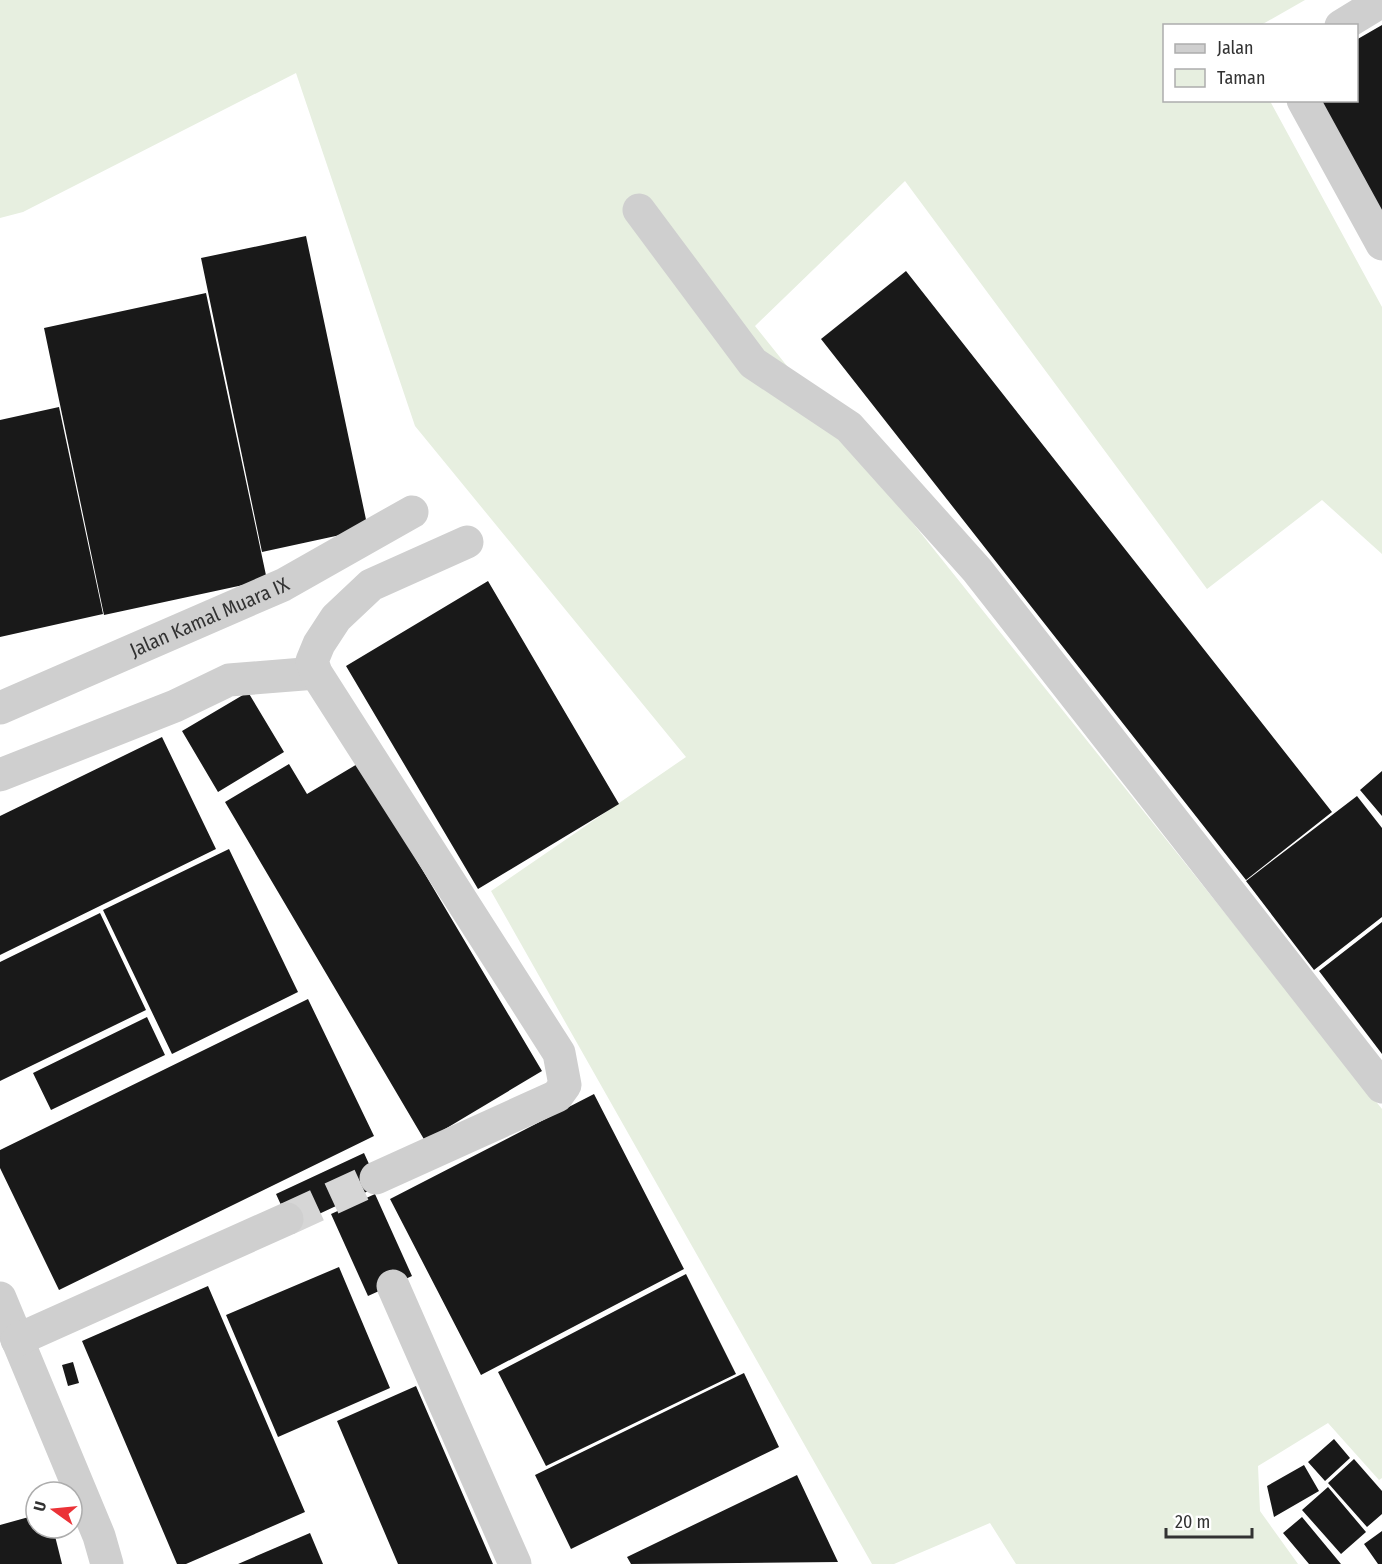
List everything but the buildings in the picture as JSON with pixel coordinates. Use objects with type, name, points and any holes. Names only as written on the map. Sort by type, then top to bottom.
[{"type":"lane","points":[[1344,24],[1382,1]]},
{"type":"lane","points":[[1304,102],[1382,244]]},
{"type":"lane","points":[[639,210],[753,363],[849,427],[977,570],[1382,1087]]},
{"type":"lane","name":"Jalan Kamal Muara IX","points":[[0,708],[283,585],[412,512]]},
{"type":"lane","points":[[375,1178],[557,1096],[565,1085],[559,1053],[316,674],[312,661],[319,644],[336,618],[371,585],[467,542]]},
{"type":"lane","points":[[0,775],[175,706],[229,680],[316,674]]},
{"type":"lane","points":[[18,1340],[287,1219]]},
{"type":"lane","points":[[393,1286],[515,1564]]},
{"type":"lane","points":[[0,1298],[99,1536],[107,1564]]},
{"type":"green space","points":[[0,0],[1305,0],[1263,24],[1163,24],[1163,102],[1271,102],[1382,307],[1382,554],[1322,500],[1207,589],[905,181],[755,326],[1382,1109],[1382,1478],[1379,1480],[1328,1423],[1258,1466],[1260,1511],[1298,1564],[1016,1564],[990,1523],[894,1564],[872,1564],[491,891],[686,757],[415,426],[296,73],[23,212],[0,218]]},
{"type":"tunnel","points":[[287,1219],[376,1178]]}]
